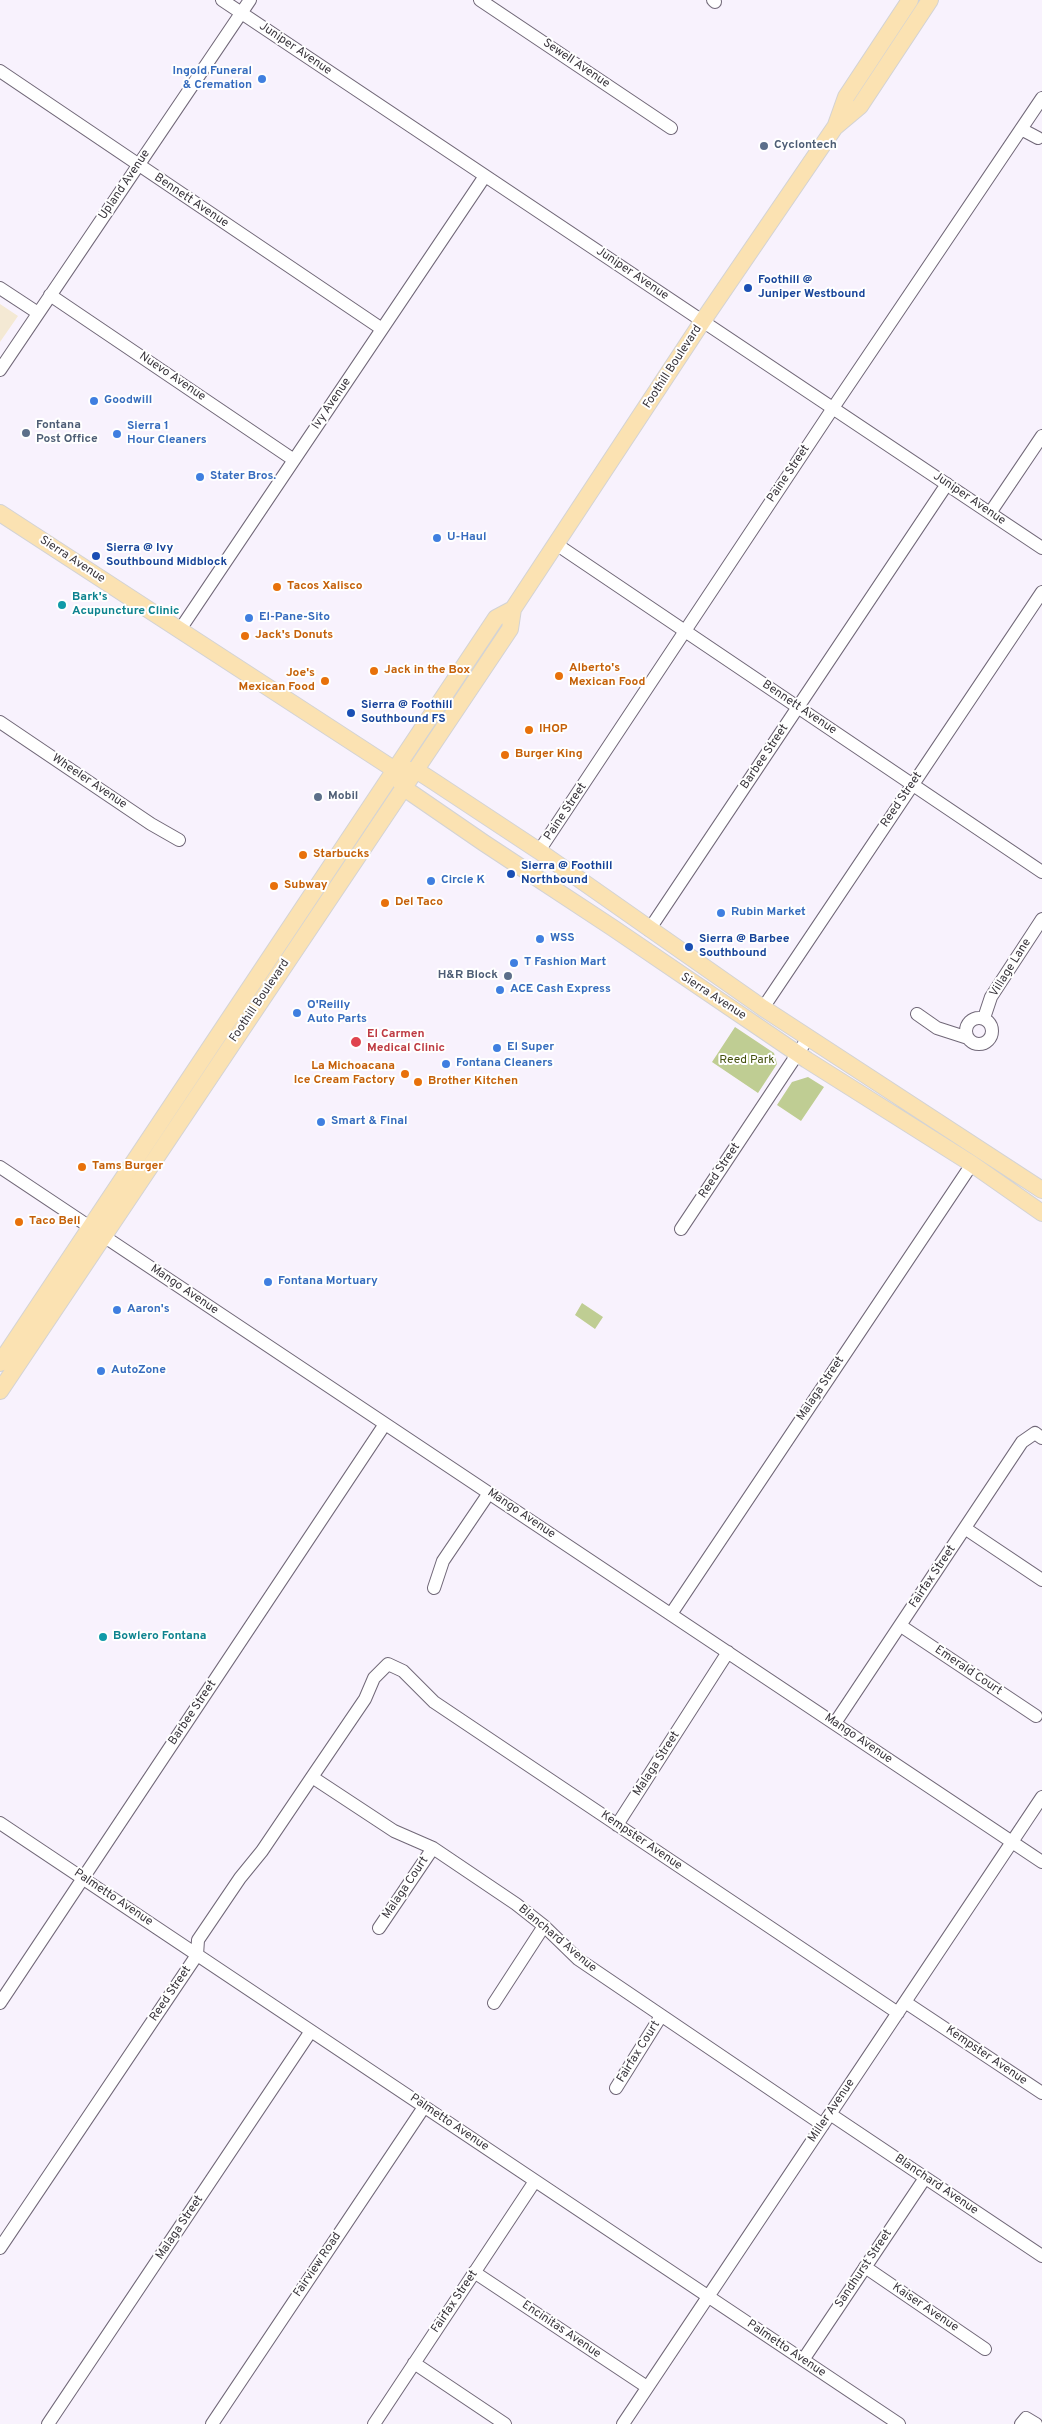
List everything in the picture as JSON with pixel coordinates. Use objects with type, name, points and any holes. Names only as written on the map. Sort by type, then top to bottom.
[{"type":"main road","name":"Foothill Boulevard","points":[[0,1391],[97,1231],[395,770],[496,618],[513,608],[702,322],[835,127],[846,97],[910,0]]},
{"type":"main road","name":"Foothill Boulevard","points":[[835,127],[860,106],[930,0]]},
{"type":"main road","name":"Sierra Avenue","points":[[0,513],[395,770],[404,788],[484,844],[613,928],[798,1053],[972,1164],[1042,1213]]},
{"type":"main road","name":"Foothill Boulevard","points":[[97,1231],[404,788],[510,629],[513,608]]},
{"type":"main road","points":[[395,770],[416,770]]},
{"type":"main road","name":"Sierra Avenue","points":[[416,770],[539,851],[649,930],[763,1008],[1042,1190]]},
{"type":"main road","points":[[0,1363],[97,1231]]},
{"type":"street","name":"Juniper Avenue","points":[[222,0],[1042,548]]},
{"type":"street","name":"Upland Avenue","points":[[0,370],[250,0]]},
{"type":"street","name":"Sewell Avenue","points":[[480,0],[671,128]]},
{"type":"street","name":"Bennett Avenue","points":[[0,71],[382,330]]},
{"type":"street","name":"Paine Street","points":[[539,851],[832,408],[1042,98]]},
{"type":"street","points":[[1021,129],[1041,140]]},
{"type":"street","name":"Ivy Avenue","points":[[179,631],[485,176]]},
{"type":"street","points":[[0,288],[38,313]]},
{"type":"street","name":"Nuevo Avenue","points":[[50,295],[294,460]]},
{"type":"street","points":[[990,513],[1042,436]]},
{"type":"street","name":"Barbee Street","points":[[649,930],[947,484]]},
{"type":"street","name":"Bennett Avenue","points":[[556,544],[1042,872]]},
{"type":"street","name":"Reed Street","points":[[763,1008],[1042,592]]},
{"type":"street","name":"Wheeler Avenue","points":[[0,722],[151,824],[179,840]]},
{"type":"street","name":"Village Lane","points":[[984,1018],[991,997],[1042,919]]},
{"type":"street","points":[[917,1014],[937,1028],[968,1038],[978,1044],[990,1040],[992,1027],[984,1018],[976,1018],[969,1022],[966,1030],[968,1038]]},
{"type":"street","name":"Reed Street","points":[[681,1228],[808,1038]]},
{"type":"street","name":"Malaga Street","points":[[671,1614],[972,1164]]},
{"type":"street","name":"Mango Avenue","points":[[0,1167],[1042,1862]]},
{"type":"street","name":"Barbee Street","points":[[0,2003],[386,1424]]},
{"type":"street","name":"Fairfax Street","points":[[835,1723],[966,1529],[1022,1442],[1038,1436]]},
{"type":"street","points":[[434,1588],[443,1561],[489,1493]]},
{"type":"street","points":[[966,1529],[1042,1580]]},
{"type":"street","name":"Emerald Court","points":[[901,1626],[1036,1716]]},
{"type":"street","name":"Malaga Street","points":[[617,1825],[728,1652]]},
{"type":"street","name":"Reed Street","points":[[0,2248],[197,1955],[198,1940],[240,1878],[262,1851],[365,1699],[374,1678],[388,1664]]},
{"type":"street","name":"Kempster Avenue","points":[[388,1664],[403,1671],[434,1702],[898,2013]]},
{"type":"street","name":"Blanchard Avenue","points":[[312,1777],[386,1826],[433,1848],[516,1904],[544,1926],[578,1959],[661,2016],[826,2120],[925,2178],[1042,2256]]},
{"type":"street","name":"Miller Avenue","points":[[623,2424],[1042,1797]]},
{"type":"street","name":"Palmetto Avenue","points":[[0,1822],[803,2360],[882,2420],[898,2424]]},
{"type":"street","name":"Malaga Court","points":[[379,1928],[433,1848]]},
{"type":"street","points":[[494,2003],[544,1926]]},
{"type":"street","name":"Kempster Avenue","points":[[905,2002],[1042,2093]]},
{"type":"street","name":"Fairfax Court","points":[[616,2088],[661,2016]]},
{"type":"street","name":"Malaga Street","points":[[48,2424],[311,2031]]},
{"type":"street","name":"Fairview Road","points":[[212,2424],[424,2106]]},
{"type":"street","name":"Sandhurst Street","points":[[803,2360],[925,2178]]},
{"type":"street","name":"Fairfax Street","points":[[374,2424],[535,2181]]},
{"type":"street","name":"Kaiser Avenue","points":[[865,2267],[985,2349]]},
{"type":"street","name":"Encinitas Avenue","points":[[474,2272],[647,2387]]},
{"type":"street","points":[[414,2363],[505,2424]]},
{"type":"shaded area","points":[[0,304],[18,316],[0,342]]},
{"type":"green space","name":"Reed Park","points":[[735,1027],[774,1053],[777,1064],[758,1093],[712,1062]]},
{"type":"green space","name":"Reed Park","points":[[808,1077],[824,1087],[801,1121],[777,1105],[792,1082]]},
{"type":"green space","points":[[582,1303],[603,1317],[595,1329],[575,1315]]},
{"type":"place","name":"Ingold Funeral & Cremation","points":[[262,79]]},
{"type":"place","name":"Cyclontech","points":[[764,146]]},
{"type":"place","name":"Foothill @ Juniper Westbound","points":[[748,288]]},
{"type":"place","name":"Goodwill","points":[[94,401]]},
{"type":"place","name":"Fontana Post Office","points":[[26,433]]},
{"type":"place","name":"Sierra 1 Hour Cleaners","points":[[117,434]]},
{"type":"place","name":"Stater Bros.","points":[[200,477]]},
{"type":"place","name":"U-Haul","points":[[437,538]]},
{"type":"place","name":"Sierra @ Ivy Southbound Midblock","points":[[96,556]]},
{"type":"place","name":"Tacos Xalisco","points":[[277,587]]},
{"type":"place","name":"Bark's Acupuncture Clinic","points":[[62,605]]},
{"type":"place","name":"El-Pane-Sito","points":[[249,618]]},
{"type":"place","name":"Jack's Donuts","points":[[245,636]]},
{"type":"place","name":"Jack in the Box","points":[[374,671]]},
{"type":"place","name":"Alberto's Mexican Food","points":[[559,676]]},
{"type":"place","name":"Joe's Mexican Food","points":[[325,681]]},
{"type":"place","name":"Sierra @ Foothill Southbound FS","points":[[351,713]]},
{"type":"place","name":"IHOP","points":[[529,730]]},
{"type":"place","name":"Burger King","points":[[505,755]]},
{"type":"place","name":"Mobil","points":[[318,797]]},
{"type":"place","name":"Starbucks","points":[[303,855]]},
{"type":"place","name":"Sierra @ Foothill Northbound","points":[[511,874]]},
{"type":"place","name":"Circle K","points":[[431,881]]},
{"type":"place","name":"Subway","points":[[274,886]]},
{"type":"place","name":"Del Taco","points":[[385,903]]},
{"type":"place","name":"Rubin Market","points":[[721,913]]},
{"type":"place","name":"WSS","points":[[540,939]]},
{"type":"place","name":"Sierra @ Barbee Southbound","points":[[689,947]]},
{"type":"place","name":"T Fashion Mart","points":[[514,963]]},
{"type":"place","name":"H&R Block","points":[[508,976]]},
{"type":"place","name":"ACE Cash Express","points":[[500,990]]},
{"type":"place","name":"O'Reilly Auto Parts","points":[[297,1013]]},
{"type":"place","name":"El Carmen Medical Clinic","points":[[356,1042]]},
{"type":"place","name":"El Super","points":[[497,1048]]},
{"type":"place","name":"Fontana Cleaners","points":[[446,1064]]},
{"type":"place","name":"La Michoacana Ice Cream Factory","points":[[405,1074]]},
{"type":"place","name":"Brother Kitchen","points":[[418,1082]]},
{"type":"place","name":"Smart & Final","points":[[321,1122]]},
{"type":"place","name":"Tams Burger","points":[[82,1167]]},
{"type":"place","name":"Taco Bell","points":[[19,1222]]},
{"type":"place","name":"Fontana Mortuary","points":[[268,1282]]},
{"type":"place","name":"Aaron's","points":[[117,1310]]},
{"type":"place","name":"AutoZone","points":[[101,1371]]},
{"type":"place","name":"Bowlero Fontana","points":[[103,1637]]}]
